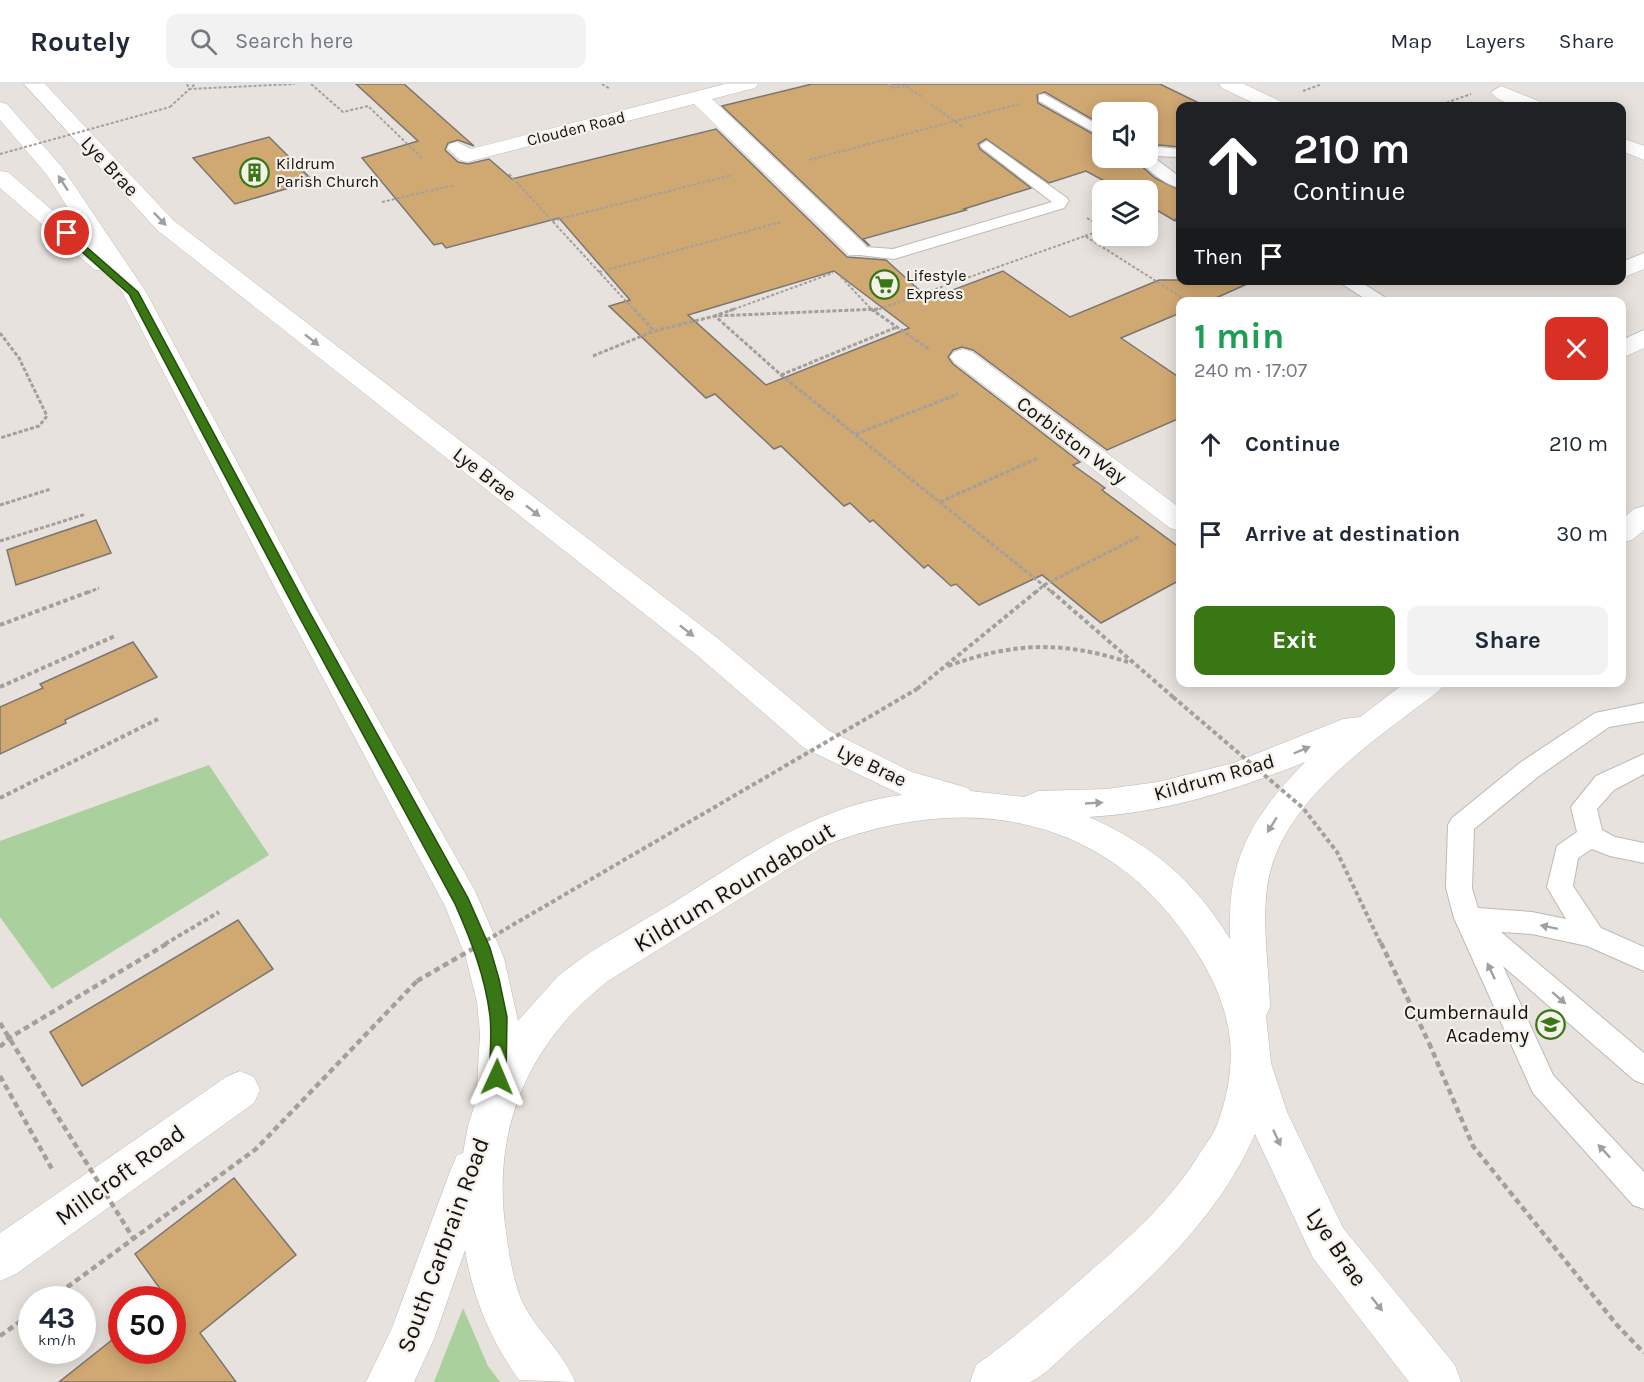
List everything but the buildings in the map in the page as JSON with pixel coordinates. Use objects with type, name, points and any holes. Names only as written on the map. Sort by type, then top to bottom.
[{"type":"main road","name":"Lye Brae","points":[[34,84],[165,225],[709,648],[816,739],[902,782],[985,804]]},
{"type":"main road","name":"Clouden Road","points":[[457,148],[467,156],[748,84]]},
{"type":"main road","points":[[1229,84],[1267,102]]},
{"type":"main road","points":[[1501,92],[1525,102]]},
{"type":"main road","points":[[698,97],[857,250]]},
{"type":"main road","points":[[0,108],[55,171],[134,292],[302,611],[373,734],[462,902],[482,948],[498,1017],[495,1102]]},
{"type":"main road","points":[[1626,146],[1644,154]]},
{"type":"main road","points":[[0,177],[134,292]]},
{"type":"main road","points":[[1626,269],[1644,260]]},
{"type":"main road","points":[[1626,278],[1644,288]]},
{"type":"main road","points":[[1626,348],[1644,337]]},
{"type":"main road","name":"Corbiston Way","points":[[963,357],[1176,518]]},
{"type":"main road","name":"Kildrum Road","points":[[1252,1048],[1249,888],[1253,863],[1262,840],[1276,818],[1310,777],[1423,687]]},
{"type":"main road","name":"Kildrum Road","points":[[985,804],[1112,802],[1178,792],[1278,759],[1390,713]]},
{"type":"main road","name":"Kildrum Roundabout","points":[[552,1382],[531,1359],[505,1320],[492,1280],[480,1198],[482,1149],[495,1102],[511,1065],[536,1026],[574,987],[757,868],[814,835],[848,820],[924,806],[985,804],[1024,809],[1072,824],[1144,864],[1201,926],[1222,959],[1244,1001],[1252,1048],[1248,1091],[1235,1133],[1206,1186],[1183,1216],[1076,1313],[993,1382]]},
{"type":"main road","name":"Lye Brae","points":[[1252,1048],[1267,1115],[1328,1243],[1438,1382]]},
{"type":"main road","name":"Millcroft Road","points":[[0,1259],[240,1090]]},
{"type":"main road","name":"South Carbrain Road","points":[[389,1382],[411,1339],[445,1250],[495,1102]]},
{"type":"lane","points":[[1044,98],[1092,127]]},
{"type":"lane","points":[[857,250],[894,254],[1059,205],[1061,201],[987,145]]},
{"type":"lane","points":[[1158,152],[1176,153]]},
{"type":"lane","points":[[1157,168],[1176,180]]},
{"type":"lane","points":[[1353,285],[1375,297]]},
{"type":"lane","points":[[1644,712],[1603,719],[1530,769],[1461,825],[1459,888],[1467,918],[1543,1084],[1644,1194]]},
{"type":"lane","points":[[1644,763],[1605,783],[1584,807],[1591,836],[1610,846],[1644,853]]},
{"type":"lane","points":[[1591,836],[1566,853],[1560,887],[1591,936]]},
{"type":"lane","points":[[1467,918],[1532,923],[1591,936],[1644,959]]},
{"type":"lane","points":[[1467,918],[1644,1071]]},
{"type":"path","points":[[187,84],[189,89]]},
{"type":"path","points":[[0,154],[170,107],[195,84]]},
{"type":"path","points":[[189,89],[295,84]]},
{"type":"path","points":[[311,84],[343,112],[368,106],[423,159]]},
{"type":"path","points":[[888,84],[894,88],[906,86],[922,97]]},
{"type":"path","points":[[552,221],[956,122],[1044,98]]},
{"type":"path","points":[[931,104],[987,145]]},
{"type":"path","points":[[508,173],[654,331]]},
{"type":"path","points":[[599,272],[817,212]]},
{"type":"path","points":[[715,316],[873,312],[1092,234]]},
{"type":"path","points":[[1085,236],[1181,297]]},
{"type":"path","points":[[593,356],[654,331],[715,316],[836,272],[873,312],[946,362],[963,357]]},
{"type":"path","points":[[715,316],[781,375],[1044,585],[1303,808],[1337,852],[1429,1043],[1473,1146],[1617,1325],[1644,1353]]},
{"type":"path","points":[[781,375],[898,327]]},
{"type":"path","points":[[0,333],[19,358],[47,417],[39,426],[0,438]]},
{"type":"path","points":[[855,434],[994,380]]},
{"type":"path","points":[[940,502],[1074,441]]},
{"type":"path","points":[[0,506],[51,489]]},
{"type":"path","points":[[0,541],[86,514]]},
{"type":"path","points":[[68,1286],[256,1149],[417,981],[917,689],[1044,585],[1176,521]]},
{"type":"path","points":[[0,625],[99,588]]},
{"type":"path","points":[[0,687],[115,636]]},
{"type":"path","points":[[944,667],[967,659],[1040,647],[1067,647],[1132,663]]},
{"type":"path","points":[[0,798],[158,719]]},
{"type":"path","points":[[0,1047],[9,1038],[219,912]]},
{"type":"path","points":[[0,1023],[16,1049],[88,1197]]},
{"type":"path","points":[[0,1076],[88,1197],[133,1238]]},
{"type":"path","points":[[0,1336],[18,1323]]},
{"type":"green space","points":[[209,765],[269,855],[52,989],[0,917],[0,841]]},
{"type":"green space","points":[[463,1308],[488,1366],[500,1382],[434,1382]]},
{"type":"place","name":"Kildrum Parish Church","points":[[255,172]]},
{"type":"place","name":"Lifestyle Express","points":[[885,284]]},
{"type":"place","name":"Cumbernauld Academy","points":[[1550,1024]]},
{"type":"route","points":[[67,233],[134,292],[302,611],[336,668],[433,845],[482,948],[491,979],[498,1017],[497,1077]]}]
